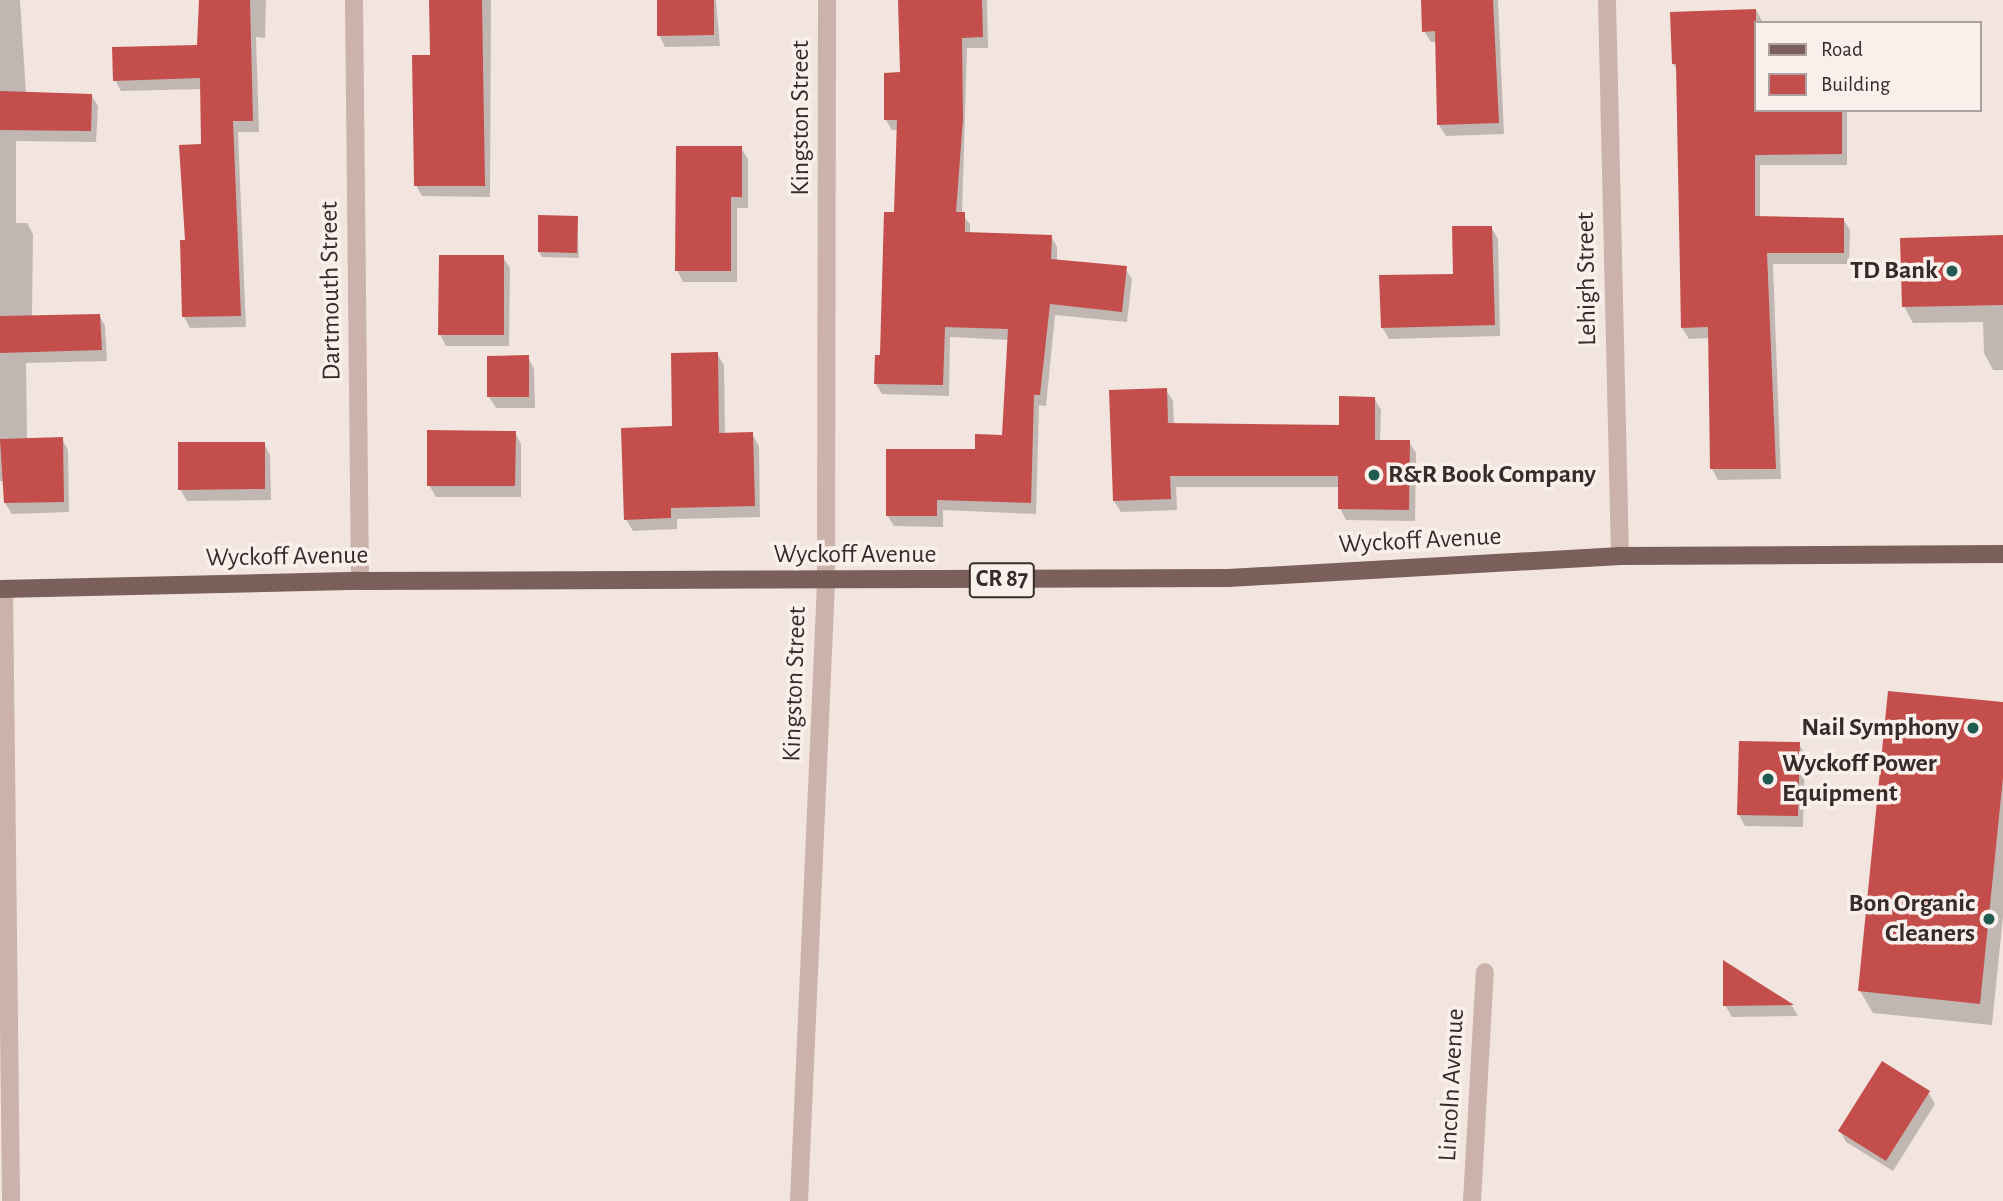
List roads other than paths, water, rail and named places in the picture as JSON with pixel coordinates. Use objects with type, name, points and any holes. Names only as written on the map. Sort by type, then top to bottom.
[{"type":"main road","name":"Wyckoff Avenue","points":[[2,589],[359,581],[826,582],[1228,578],[1620,556],[2003,554]]},
{"type":"street","name":"Dartmouth Street","points":[[354,0],[359,581]]},
{"type":"street","name":"Kingston Street","points":[[799,1201],[826,582],[827,0]]},
{"type":"street","name":"Lehigh Street","points":[[1607,0],[1620,556]]},
{"type":"street","points":[[2,589],[11,1201]]},
{"type":"street","name":"Lincoln Avenue","points":[[1472,1201],[1485,972]]},
{"type":"place","name":"TD Bank","points":[[1952,271]]},
{"type":"place","name":"R&R Book Company","points":[[1374,475]]},
{"type":"place","name":"Nail Symphony","points":[[1973,728]]},
{"type":"place","name":"Wyckoff Power Equipment","points":[[1768,779]]},
{"type":"place","name":"Bon Organic Cleaners","points":[[1989,919]]}]
